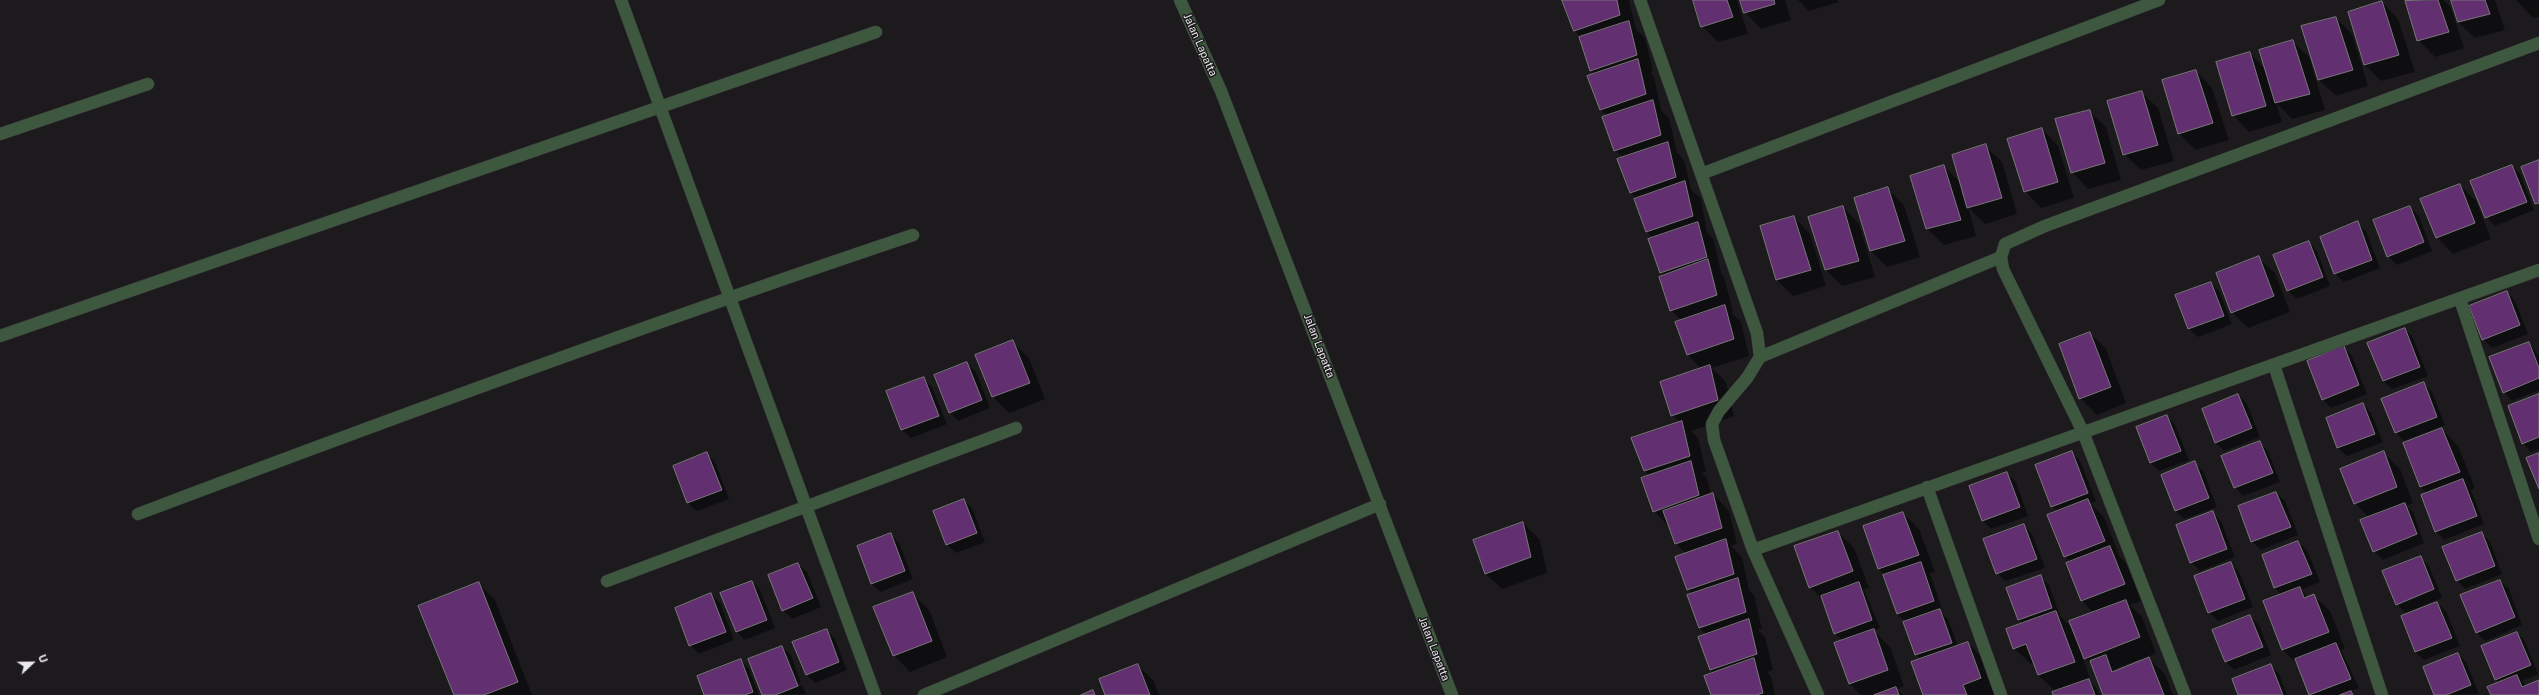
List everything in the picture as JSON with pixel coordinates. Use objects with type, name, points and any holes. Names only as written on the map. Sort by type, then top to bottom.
[{"type":"street","points":[[621,0],[875,695]]},
{"type":"street","name":"Jalan Lapatta","points":[[1180,0],[1220,90],[1452,695]]},
{"type":"street","points":[[1640,0],[1756,333],[1760,356]]},
{"type":"street","points":[[1701,174],[2159,0]]},
{"type":"street","points":[[0,336],[876,32]]},
{"type":"street","points":[[2185,695],[2083,432],[2003,269],[2001,257],[2005,244],[2015,238],[2539,43]]},
{"type":"street","points":[[0,134],[148,84]]},
{"type":"street","points":[[138,514],[389,419],[729,297],[913,235]]},
{"type":"street","points":[[1818,695],[1753,550],[1714,440],[1712,424],[1718,411],[1747,378],[1760,356],[2001,257]]},
{"type":"street","points":[[1753,550],[2539,270]]},
{"type":"street","points":[[2460,299],[2539,539]]},
{"type":"street","points":[[2274,365],[2382,695]]},
{"type":"street","points":[[607,581],[1016,428]]},
{"type":"street","points":[[1927,487],[2001,695]]},
{"type":"street","points":[[924,695],[1380,504]]},
{"type":"building","points":[[1562,0],[1617,0],[1620,15],[1574,31]]},
{"type":"building","points":[[1693,0],[1727,0],[1733,17],[1701,27]]},
{"type":"building","points":[[1740,0],[1774,0],[1775,4],[1744,13]]},
{"type":"building","points":[[2438,0],[2449,32],[2417,41],[2405,1]]},
{"type":"building","points":[[2451,0],[2485,0],[2490,14],[2458,22]]},
{"type":"building","points":[[2382,1],[2399,55],[2364,65],[2348,12]]},
{"type":"building","points":[[2336,17],[2353,70],[2318,80],[2301,26]]},
{"type":"building","points":[[1629,21],[1637,55],[1590,71],[1579,37]]},
{"type":"building","points":[[2293,40],[2310,94],[2275,103],[2259,50]]},
{"type":"building","points":[[2250,52],[2266,106],[2232,116],[2216,62]]},
{"type":"building","points":[[1638,59],[1646,94],[1600,110],[1587,76]]},
{"type":"building","points":[[2196,70],[2213,123],[2178,134],[2162,80]]},
{"type":"building","points":[[2142,91],[2158,145],[2123,155],[2107,101]]},
{"type":"building","points":[[1653,100],[1661,135],[1614,151],[1602,117]]},
{"type":"building","points":[[2090,110],[2105,163],[2071,173],[2055,119]]},
{"type":"building","points":[[2042,128],[2058,182],[2024,192],[2007,139]]},
{"type":"building","points":[[1668,142],[1676,177],[1630,193],[1617,159]]},
{"type":"building","points":[[1986,144],[2002,198],[1967,208],[1952,155]]},
{"type":"building","points":[[2539,160],[2539,203],[2535,204],[2521,167]]},
{"type":"building","points":[[1944,165],[1961,220],[1926,229],[1910,176]]},
{"type":"building","points":[[2512,165],[2527,202],[2485,218],[2470,181]]},
{"type":"building","points":[[1685,181],[1693,216],[1646,232],[1634,199]]},
{"type":"building","points":[[2460,184],[2475,223],[2436,238],[2420,199]]},
{"type":"building","points":[[1888,187],[1905,241],[1870,251],[1854,198]]},
{"type":"building","points":[[1843,206],[1859,261],[1825,270],[1808,217]]},
{"type":"building","points":[[2410,206],[2424,242],[2387,257],[2373,220]]},
{"type":"building","points":[[1794,216],[1811,270],[1776,280],[1760,226]]},
{"type":"building","points":[[2358,221],[2372,260],[2334,274],[2320,237]]},
{"type":"building","points":[[1698,222],[1707,257],[1660,273],[1648,239]]},
{"type":"building","points":[[2309,241],[2323,277],[2287,291],[2273,255]]},
{"type":"building","points":[[2259,256],[2274,296],[2231,313],[2216,273]]},
{"type":"building","points":[[1708,259],[1717,295],[1670,311],[1659,277]]},
{"type":"building","points":[[2211,282],[2224,316],[2188,329],[2175,295]]},
{"type":"building","points":[[2507,291],[2520,325],[2482,340],[2469,306]]},
{"type":"building","points":[[1725,305],[1734,339],[1687,355],[1675,322]]},
{"type":"building","points":[[2405,328],[2420,367],[2383,381],[2367,343]]},
{"type":"building","points":[[2090,332],[2111,387],[2079,399],[2059,344]]},
{"type":"building","points":[[1013,340],[1030,383],[992,397],[975,355]]},
{"type":"building","points":[[2529,342],[2539,368],[2539,378],[2503,393],[2489,357]]},
{"type":"building","points":[[2344,346],[2359,385],[2322,400],[2307,361]]},
{"type":"building","points":[[967,362],[982,400],[949,413],[934,375]]},
{"type":"building","points":[[1710,365],[1718,400],[1671,416],[1660,382]]},
{"type":"building","points":[[924,377],[939,416],[901,430],[886,391]]},
{"type":"building","points":[[2424,382],[2437,417],[2395,433],[2381,399]]},
{"type":"building","points":[[2238,394],[2252,428],[2215,443],[2202,409]]},
{"type":"building","points":[[2539,394],[2539,437],[2522,444],[2508,406]]},
{"type":"building","points":[[2363,403],[2375,434],[2337,448],[2326,418]]},
{"type":"building","points":[[2167,415],[2181,451],[2150,463],[2136,427]]},
{"type":"building","points":[[1682,421],[1690,456],[1644,471],[1631,438]]},
{"type":"building","points":[[2442,428],[2460,472],[2420,487],[2403,443]]},
{"type":"building","points":[[2260,441],[2273,473],[2234,488],[2221,456]]},
{"type":"building","points":[[2072,451],[2088,493],[2051,507],[2035,465]]},
{"type":"building","points":[[2384,451],[2397,487],[2354,504],[2340,469]]},
{"type":"building","points":[[707,452],[722,490],[687,503],[673,466]]},
{"type":"building","points":[[2539,453],[2539,489],[2526,458]]},
{"type":"building","points":[[1691,461],[1699,495],[1653,512],[1641,478]]},
{"type":"building","points":[[2195,461],[2209,498],[2175,511],[2161,475]]},
{"type":"building","points":[[2007,472],[2020,507],[1982,521],[1969,486]]},
{"type":"building","points":[[2463,479],[2477,516],[2435,532],[2421,495]]},
{"type":"building","points":[[2276,492],[2291,527],[2251,542],[2238,506]]},
{"type":"building","points":[[1713,493],[1722,528],[1675,544],[1663,511]]},
{"type":"building","points":[[964,499],[977,533],[946,545],[933,511]]},
{"type":"building","points":[[2088,499],[2105,541],[2064,557],[2047,515]]},
{"type":"building","points":[[2405,503],[2417,534],[2373,552],[2360,520]]},
{"type":"building","points":[[2213,511],[2227,549],[2190,563],[2176,525]]},
{"type":"building","points":[[1903,512],[1919,555],[1878,569],[1863,526]]},
{"type":"building","points":[[1523,522],[1531,557],[1485,574],[1473,540]]},
{"type":"building","points":[[2024,524],[2037,559],[1996,574],[1983,539]]},
{"type":"building","points":[[1838,531],[1853,571],[1809,588],[1794,546]]},
{"type":"building","points":[[2482,532],[2495,566],[2456,581],[2442,547]]},
{"type":"building","points":[[891,533],[905,571],[871,584],[857,546]]},
{"type":"building","points":[[1726,539],[1734,574],[1687,590],[1675,557]]},
{"type":"building","points":[[2298,541],[2312,574],[2274,588],[2262,555]]},
{"type":"building","points":[[2110,546],[2125,584],[2081,601],[2066,563]]},
{"type":"building","points":[[2421,556],[2434,589],[2396,605],[2382,571]]},
{"type":"building","points":[[1921,562],[1934,601],[1897,614],[1883,575]]},
{"type":"building","points":[[2231,562],[2245,599],[2208,613],[2194,576]]},
{"type":"building","points":[[798,563],[813,598],[782,611],[768,575]]},
{"type":"building","points":[[2041,575],[2052,608],[2018,620],[2006,588]]},
{"type":"building","points":[[1738,578],[1746,612],[1699,628],[1687,595]]},
{"type":"building","points":[[2500,580],[2515,617],[2476,633],[2460,595]]},
{"type":"building","points":[[752,581],[767,620],[736,632],[720,593]]},
{"type":"building","points":[[479,582],[518,682],[484,695],[454,695],[418,606]]},
{"type":"building","points":[[1859,582],[1872,620],[1834,634],[1821,596]]},
{"type":"building","points":[[2300,587],[2304,598],[2314,594],[2329,632],[2282,650],[2263,601]]},
{"type":"building","points":[[913,592],[932,641],[893,656],[873,607]]},
{"type":"building","points":[[711,593],[726,632],[689,646],[675,608]]},
{"type":"building","points":[[2126,600],[2140,637],[2084,659],[2069,621]]},
{"type":"building","points":[[2437,602],[2452,638],[2415,652],[2401,616]]},
{"type":"building","points":[[1940,609],[1952,643],[1915,655],[1903,622]]},
{"type":"building","points":[[2056,611],[2075,662],[2038,675],[2026,644],[2013,649],[2006,629]]},
{"type":"building","points":[[2250,615],[2263,647],[2225,662],[2212,630]]},
{"type":"building","points":[[1749,619],[1757,654],[1710,670],[1698,637]]},
{"type":"building","points":[[827,629],[839,662],[806,675],[792,642]]},
{"type":"building","points":[[1874,629],[1888,670],[1849,684],[1834,643]]},
{"type":"building","points":[[2517,632],[2531,665],[2495,680],[2481,646]]},
{"type":"building","points":[[1968,642],[1981,678],[1963,685],[1967,695],[1923,695],[1911,662]]},
{"type":"building","points":[[2336,643],[2351,679],[2309,695],[2295,659]]},
{"type":"building","points":[[782,646],[798,686],[775,695],[762,695],[748,659]]},
{"type":"building","points":[[2458,653],[2471,685],[2446,695],[2434,695],[2423,667]]},
{"type":"building","points":[[2106,655],[2112,672],[2149,657],[2164,695],[2103,695],[2090,661]]},
{"type":"building","points":[[1754,658],[1763,693],[1756,695],[1711,695],[1704,676]]},
{"type":"building","points":[[741,659],[753,692],[745,695],[704,695],[697,676]]},
{"type":"building","points":[[1138,664],[1150,695],[1105,695],[1099,679]]},
{"type":"building","points":[[2271,664],[2283,695],[2238,695],[2232,679]]},
{"type":"building","points":[[2517,675],[2522,687],[2539,680],[2539,695],[2491,695],[2487,687]]},
{"type":"building","points":[[2089,679],[2095,695],[2053,695],[2052,692]]},
{"type":"building","points":[[1896,687],[1899,695],[1874,695]]},
{"type":"building","points":[[1093,690],[1095,695],[1081,695]]},
{"type":"building","points":[[2351,691],[2353,695],[2340,695]]}]
